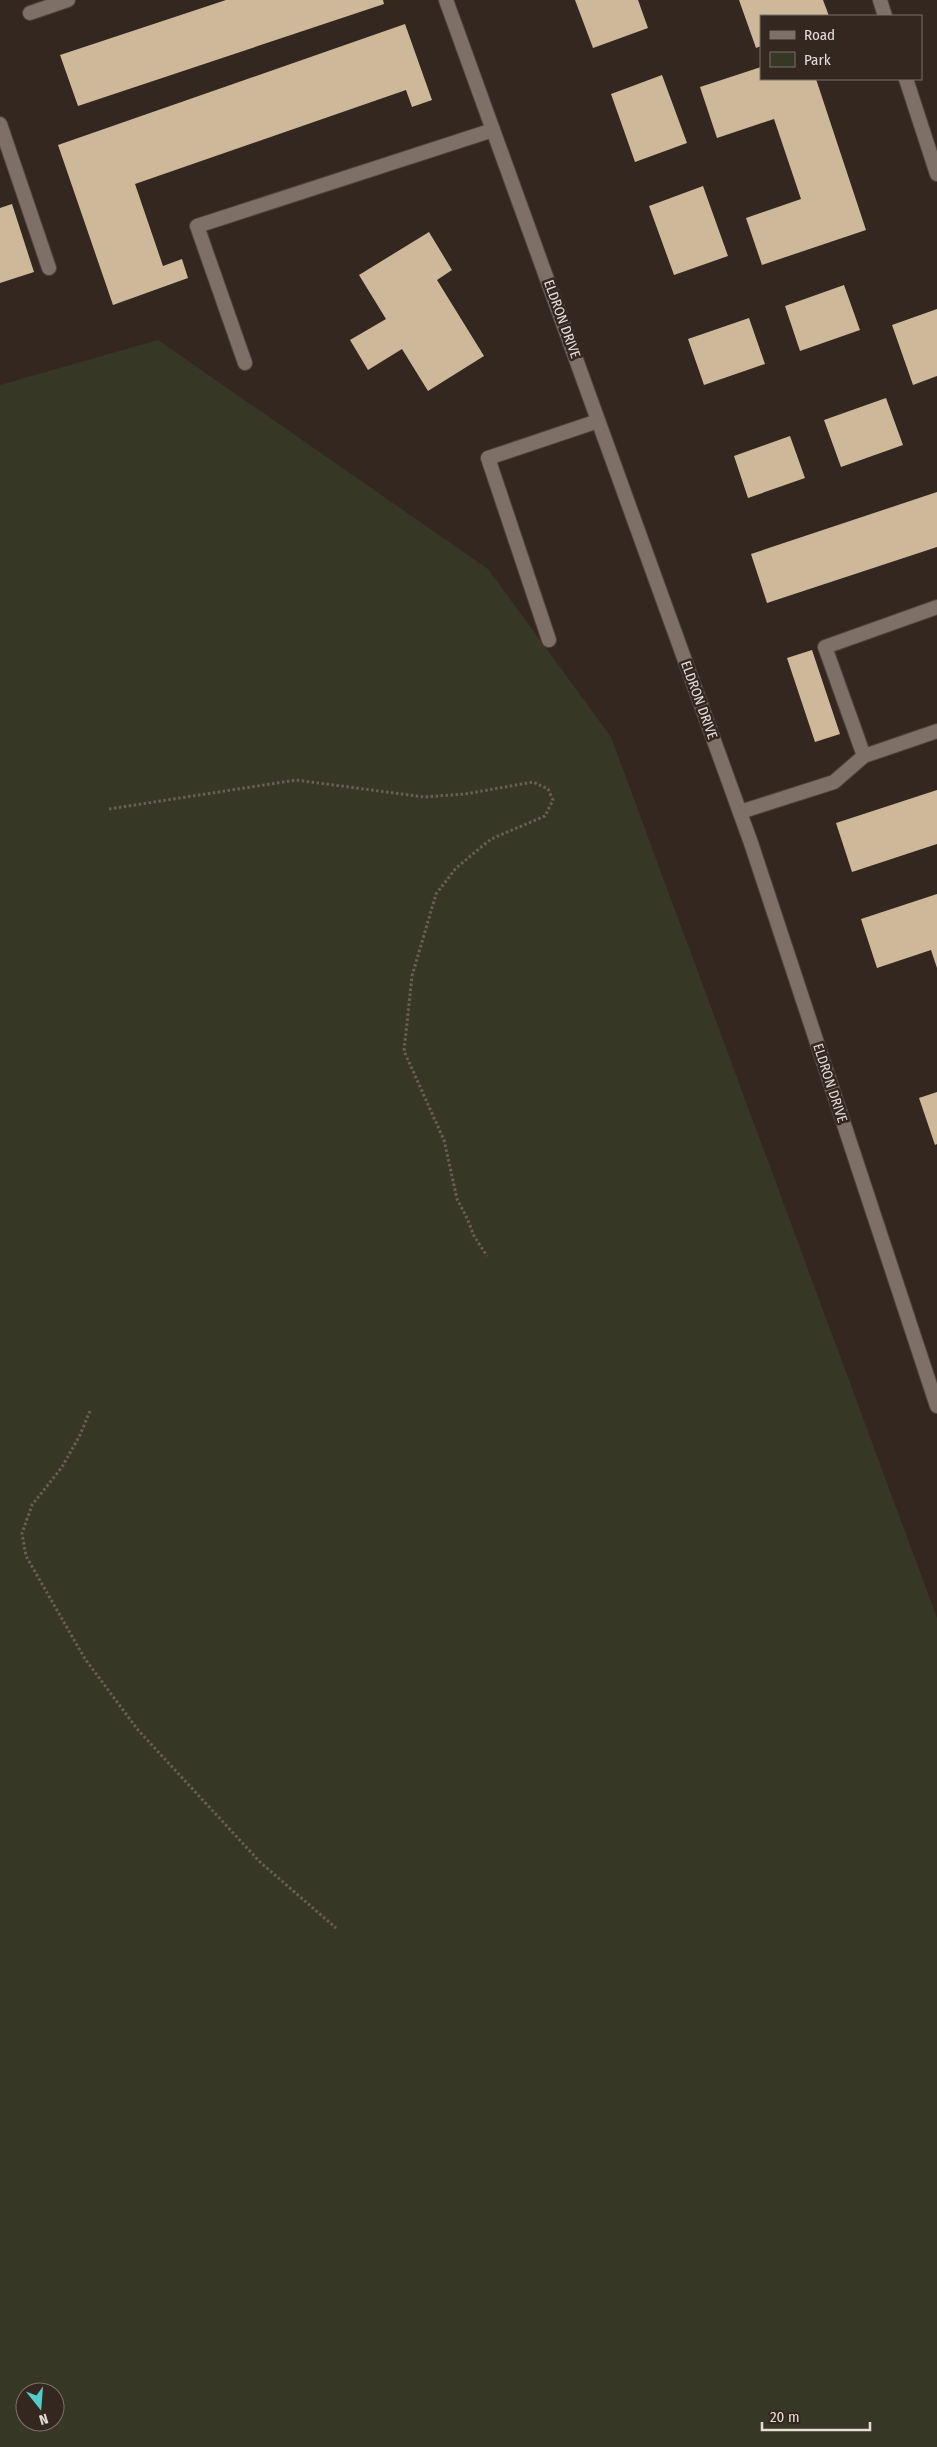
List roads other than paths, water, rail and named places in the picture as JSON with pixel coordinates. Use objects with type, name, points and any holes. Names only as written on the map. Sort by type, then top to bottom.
[{"type":"street","points":[[30,14],[68,0]]},
{"type":"street","name":"ELDRON DRIVE","points":[[446,0],[740,812],[937,1406]]},
{"type":"street","points":[[880,0],[885,15]]},
{"type":"street","points":[[906,80],[937,174]]},
{"type":"street","points":[[0,124],[49,268]]},
{"type":"street","points":[[245,363],[197,226],[493,130]]},
{"type":"street","points":[[549,640],[488,458],[598,421]]},
{"type":"street","points":[[864,756],[825,647],[937,607]]},
{"type":"street","points":[[740,812],[834,782],[864,756],[937,731]]}]
